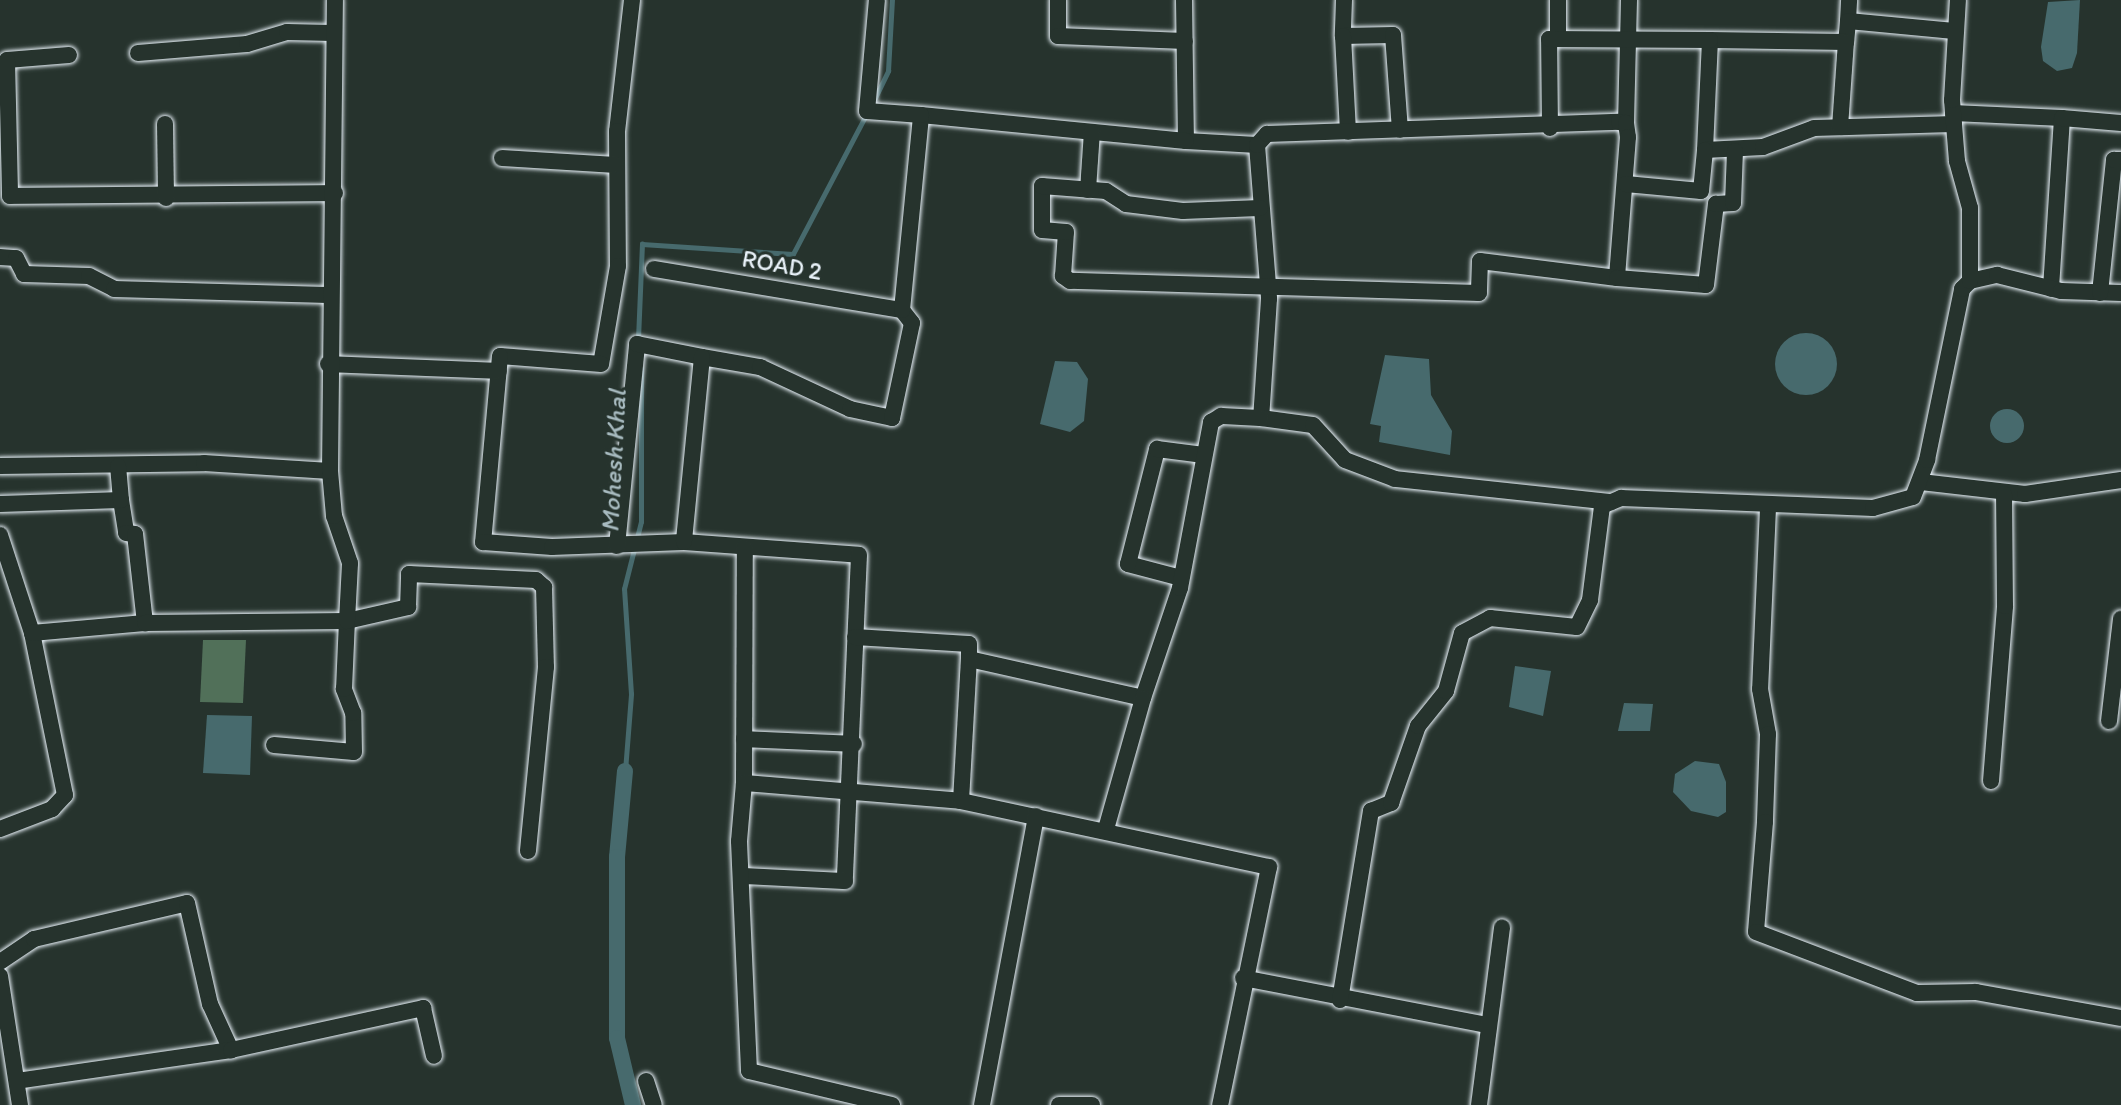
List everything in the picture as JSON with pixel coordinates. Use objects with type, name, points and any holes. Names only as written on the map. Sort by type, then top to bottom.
[{"type":"street","points":[[274,745],[354,752],[354,713],[344,690],[350,563],[334,516],[330,471],[327,295],[335,193],[332,33],[335,0]]},
{"type":"street","points":[[632,0],[616,165],[618,266],[601,364],[500,356],[483,542],[617,545],[684,542],[859,555],[854,744],[845,881],[742,876]]},
{"type":"street","points":[[877,0],[867,111],[1186,141],[1256,145],[1267,134],[1550,128],[1626,123]]},
{"type":"street","points":[[1058,0],[1058,36],[1185,41]]},
{"type":"street","points":[[1184,0],[1186,141]]},
{"type":"street","points":[[1344,0],[1348,132]]},
{"type":"street","points":[[1558,0],[1558,39]]},
{"type":"street","points":[[1617,278],[1626,184],[1629,0]]},
{"type":"street","points":[[1840,127],[1849,0]]},
{"type":"street","points":[[1958,0],[1954,31],[1954,119],[1969,208],[1970,281]]},
{"type":"street","points":[[1848,21],[1954,31]]},
{"type":"street","points":[[138,52],[247,44],[287,32],[332,33]]},
{"type":"street","points":[[1343,36],[1393,35],[1400,130]]},
{"type":"street","points":[[1550,128],[1549,39],[1846,42]]},
{"type":"street","points":[[1626,184],[1702,191],[1710,40]]},
{"type":"street","points":[[69,55],[8,60],[10,196],[166,198],[335,193]]},
{"type":"street","points":[[617,545],[633,348],[760,367],[850,409],[892,418],[912,323],[902,310],[921,115]]},
{"type":"street","points":[[2051,289],[2062,118]]},
{"type":"street","points":[[1705,150],[1735,151],[1840,127],[1954,119],[2062,118],[2121,123]]},
{"type":"street","points":[[165,124],[166,198]]},
{"type":"street","points":[[1088,190],[1092,132]]},
{"type":"street","points":[[1256,145],[1268,290],[1261,418]]},
{"type":"street","points":[[1260,208],[1183,211],[1126,204],[1106,191],[1042,186],[1042,230],[1066,232],[1065,281],[1268,290],[1479,293],[1480,261],[1617,278],[1706,285],[1716,204],[1733,203],[1735,151]]},
{"type":"street","points":[[502,158],[616,165]]},
{"type":"street","points":[[2100,293],[2114,218],[2114,160],[2121,160]]},
{"type":"street","points":[[0,257],[16,258],[24,274],[89,276],[114,289],[327,295]]},
{"type":"street","name":"ROAD 2","points":[[654,269],[902,310]]},
{"type":"street","points":[[1106,829],[1181,578],[1204,455],[1215,418],[1261,418],[1313,425],[1325,432],[1345,460],[1395,479],[1611,502],[1768,508],[1900,505],[1921,482],[1936,394],[1962,289],[1970,281],[1997,275],[2051,289],[2121,293]]},
{"type":"street","points":[[684,542],[702,357]]},
{"type":"street","points":[[328,364],[499,370]]},
{"type":"street","points":[[1181,578],[1128,564],[1157,449],[1204,455]]},
{"type":"street","points":[[0,466],[330,471]]},
{"type":"street","points":[[118,466],[126,533],[135,534],[145,624]]},
{"type":"street","points":[[1921,482],[2004,494],[2121,480]]},
{"type":"street","points":[[1991,781],[2004,631],[2004,494]]},
{"type":"street","points":[[0,504],[121,500]]},
{"type":"street","points":[[1340,1000],[1371,811],[1391,803],[1418,726],[1446,691],[1462,632],[1490,618],[1577,627],[1590,600],[1599,518],[1611,502]]},
{"type":"street","points":[[1768,508],[1760,689],[1768,734],[1765,822],[1756,932],[1917,993],[1976,992],[2121,1018]]},
{"type":"street","points":[[0,535],[32,633],[65,794],[52,809],[0,829]]},
{"type":"street","points":[[745,548],[742,876],[749,1071],[892,1105]]},
{"type":"street","points":[[32,633],[145,624],[347,621],[408,607],[409,574],[541,582],[546,667],[528,852]]},
{"type":"street","points":[[2109,721],[2121,619]]},
{"type":"street","points":[[855,637],[969,643],[961,801]]},
{"type":"street","points":[[969,659],[1143,698]]},
{"type":"street","points":[[744,739],[854,744]]},
{"type":"street","points":[[744,783],[961,801],[1106,829],[1269,867],[1243,978],[1220,1105]]},
{"type":"street","points":[[982,1105],[1036,816]]},
{"type":"street","points":[[0,962],[34,939],[187,903],[210,1004],[231,1050]]},
{"type":"street","points":[[1479,1105],[1502,927]]},
{"type":"street","points":[[0,976],[20,1105]]},
{"type":"street","points":[[1243,978],[1340,1000],[1488,1024]]},
{"type":"street","points":[[18,1081],[231,1050],[423,1008],[434,1056]]},
{"type":"street","points":[[646,1082],[654,1105]]},
{"type":"street","points":[[1059,1105],[1092,1105]]},
{"type":"green space","points":[[203,640],[246,640],[243,703],[200,702]]},
{"type":"water","points":[[2080,0],[2077,53],[2072,68],[2057,71],[2043,61],[2041,47],[2048,2]]},
{"type":"water","points":[[1806,333],[1818,335],[1828,342],[1835,352],[1835,376],[1828,386],[1818,393],[1806,395],[1794,393],[1784,386],[1777,376],[1775,364],[1777,352],[1784,342],[1794,335]]},
{"type":"water","points":[[1385,355],[1429,359],[1431,395],[1452,431],[1450,455],[1379,442],[1381,426],[1370,424]]},
{"type":"water","points":[[1055,361],[1077,362],[1088,379],[1084,421],[1070,432],[1040,424]]},
{"type":"water","points":[[2007,409],[2019,414],[2024,426],[2019,438],[2007,443],[1995,438],[1990,426],[1995,414]]},
{"type":"water","points":[[1515,666],[1551,671],[1543,716],[1509,707]]},
{"type":"water","points":[[1624,703],[1653,704],[1650,731],[1618,731]]},
{"type":"water","points":[[207,715],[252,716],[250,775],[203,773]]},
{"type":"water","points":[[1695,761],[1719,764],[1726,782],[1726,812],[1718,817],[1691,811],[1673,792],[1675,774]]},
{"type":"waterway","name":"Mohesh Khal","points":[[875,98],[888,71],[892,0]]},
{"type":"waterway","name":"Mohesh Khal","points":[[638,339],[642,244],[793,254],[866,115]]},
{"type":"waterway","name":"Mohesh Khal","points":[[625,771],[631,694],[624,589],[641,522],[641,369]]},
{"type":"waterway","name":"Mohesh Khal","points":[[625,771],[617,857],[617,1038],[633,1105]]}]
